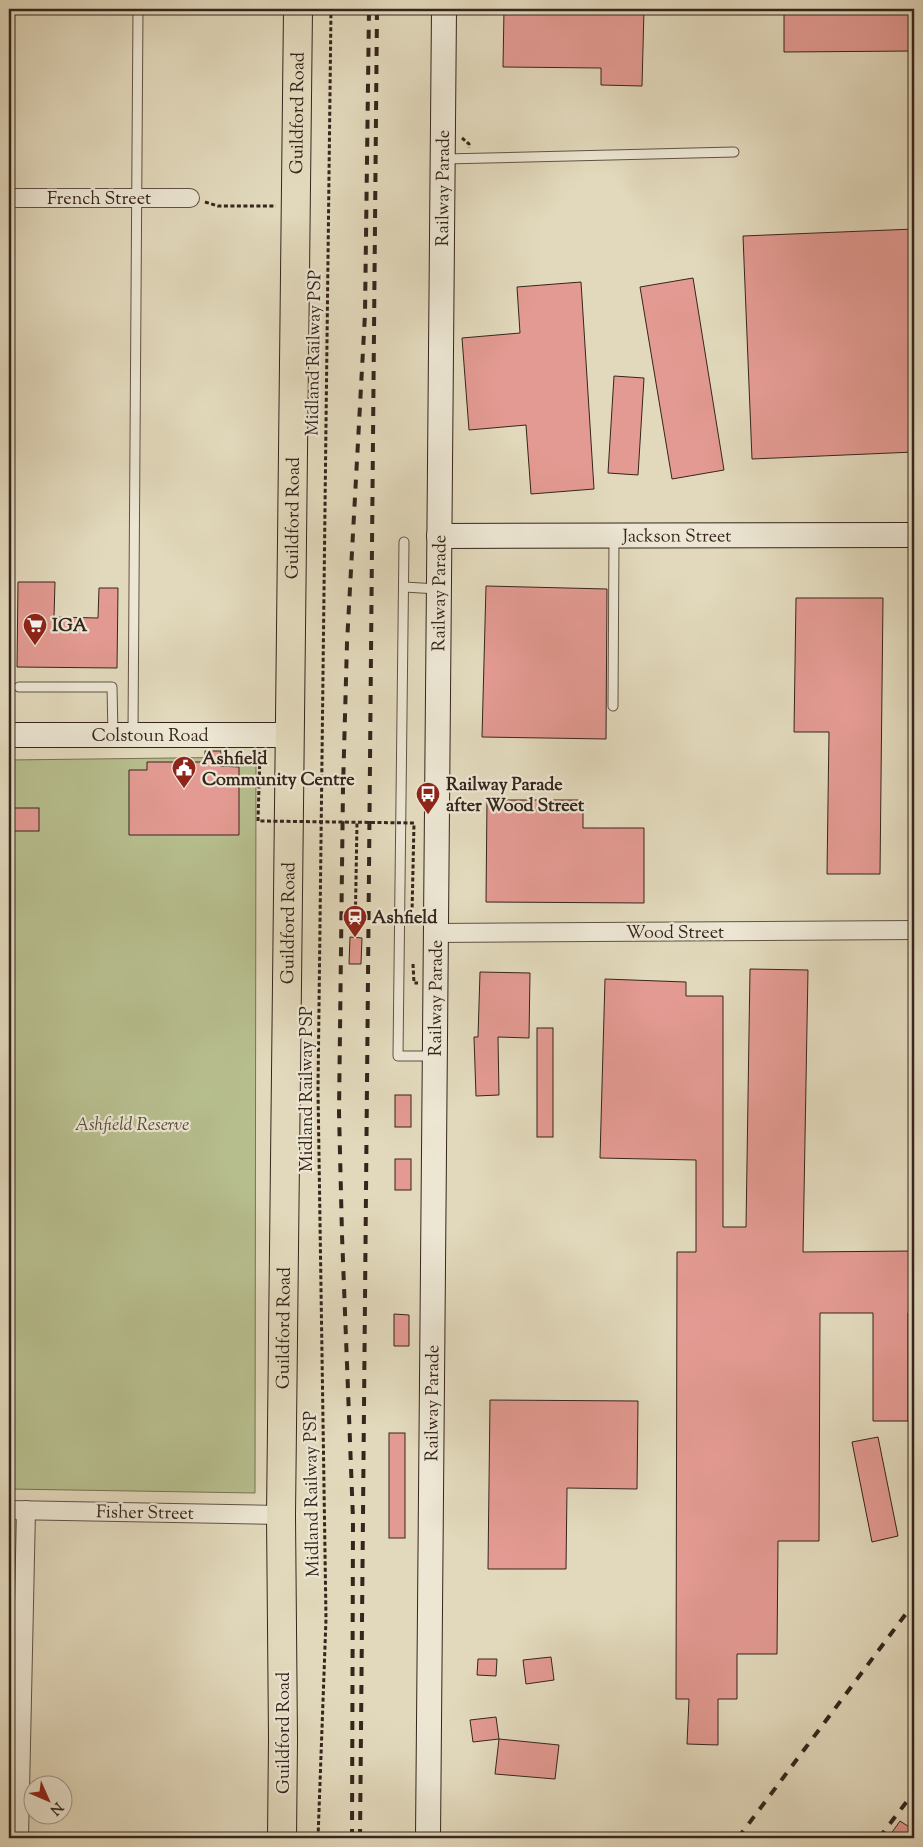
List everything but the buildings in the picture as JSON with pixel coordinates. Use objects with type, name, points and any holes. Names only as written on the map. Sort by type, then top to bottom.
[{"type":"highway","name":"Guildford Road","points":[[282,1838],[281,1515],[298,9]]},
{"type":"street","name":"Railway Parade","points":[[428,1838],[444,9]]},
{"type":"street","name":"French Street","points":[[9,198],[190,198]]},
{"type":"street","name":"Jackson Street","points":[[439,536],[914,535]]},
{"type":"street","name":"Colstoun Road","points":[[9,735],[291,735]]},
{"type":"street","name":"Wood Street","points":[[436,933],[914,930]]},
{"type":"street","name":"Fisher Street","points":[[17,1510],[281,1515]]},
{"type":"street","points":[[17,1510],[19,1838]]},
{"type":"lane","points":[[123,735],[136,198],[138,9]]},
{"type":"lane","points":[[442,159],[734,152]]},
{"type":"lane","points":[[613,706],[614,536]]},
{"type":"lane","points":[[404,542],[398,1056],[434,1056]]},
{"type":"lane","points":[[404,587],[439,589]]},
{"type":"lane","points":[[19,687],[112,687],[123,735]]},
{"type":"path","name":"Midland Railway PSP","points":[[318,1838],[326,1619],[318,1090],[331,9]]},
{"type":"path","points":[[190,198],[218,206],[297,206]]},
{"type":"path","points":[[260,752],[258,821],[414,823],[412,914]]},
{"type":"path","points":[[355,938],[357,822]]},
{"type":"green space","name":"Ashfield Reserve","points":[[256,757],[255,1493],[9,1489],[9,760]]},
{"type":"railway","points":[[352,1838],[353,1519],[339,1112],[343,788],[347,643],[365,314],[369,9]]},
{"type":"railway","points":[[360,1838],[377,9]]},
{"type":"railway","points":[[738,1838],[914,1603]]},
{"type":"railway","points":[[879,1838],[914,1792]]},
{"type":"place","name":"IGA","points":[[35,646]]},
{"type":"place","name":"Ashfield Community Centre","points":[[184,789]]},
{"type":"place","name":"Railway Parade after Wood Street","points":[[428,815]]},
{"type":"place","name":"Ashfield","points":[[355,938]]}]
